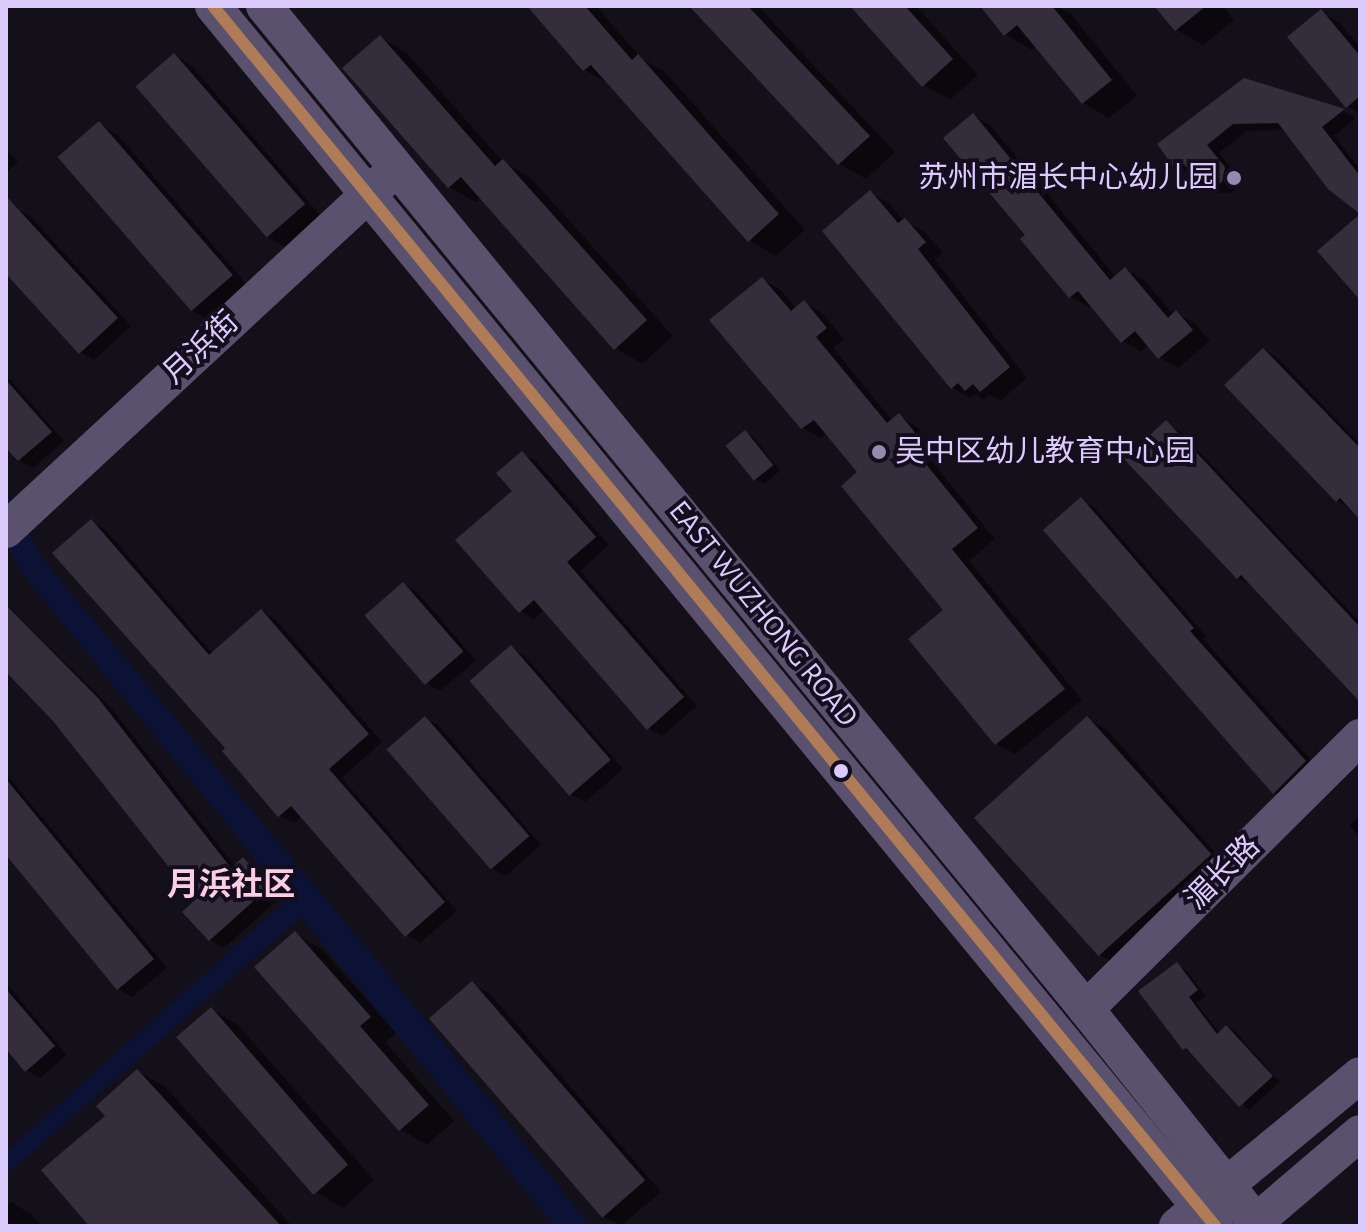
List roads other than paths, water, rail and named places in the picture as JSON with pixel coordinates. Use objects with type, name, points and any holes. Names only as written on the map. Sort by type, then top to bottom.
[{"type":"main road","name":"EAST WUZHONG ROAD","points":[[213,6],[368,193],[1196,1220]]},
{"type":"main road","name":"EAST WUZHONG ROAD","points":[[264,6],[1228,1183],[1255,1224]]},
{"type":"main road","name":"月浜街","points":[[6,530],[398,168]]},
{"type":"main road","name":"湄长路","points":[[1086,1009],[1360,737]]},
{"type":"main road","points":[[1196,1220],[1228,1183],[1360,1075]]},
{"type":"main road","points":[[1255,1224],[1360,1133]]},
{"type":"place","name":"苏州市湄长中心幼儿园","points":[[1234,178]]},
{"type":"place","name":"吴中区幼儿教育中心园","points":[[879,452]]},
{"type":"district","name":"月浜社区","points":[[231,885]]}]
